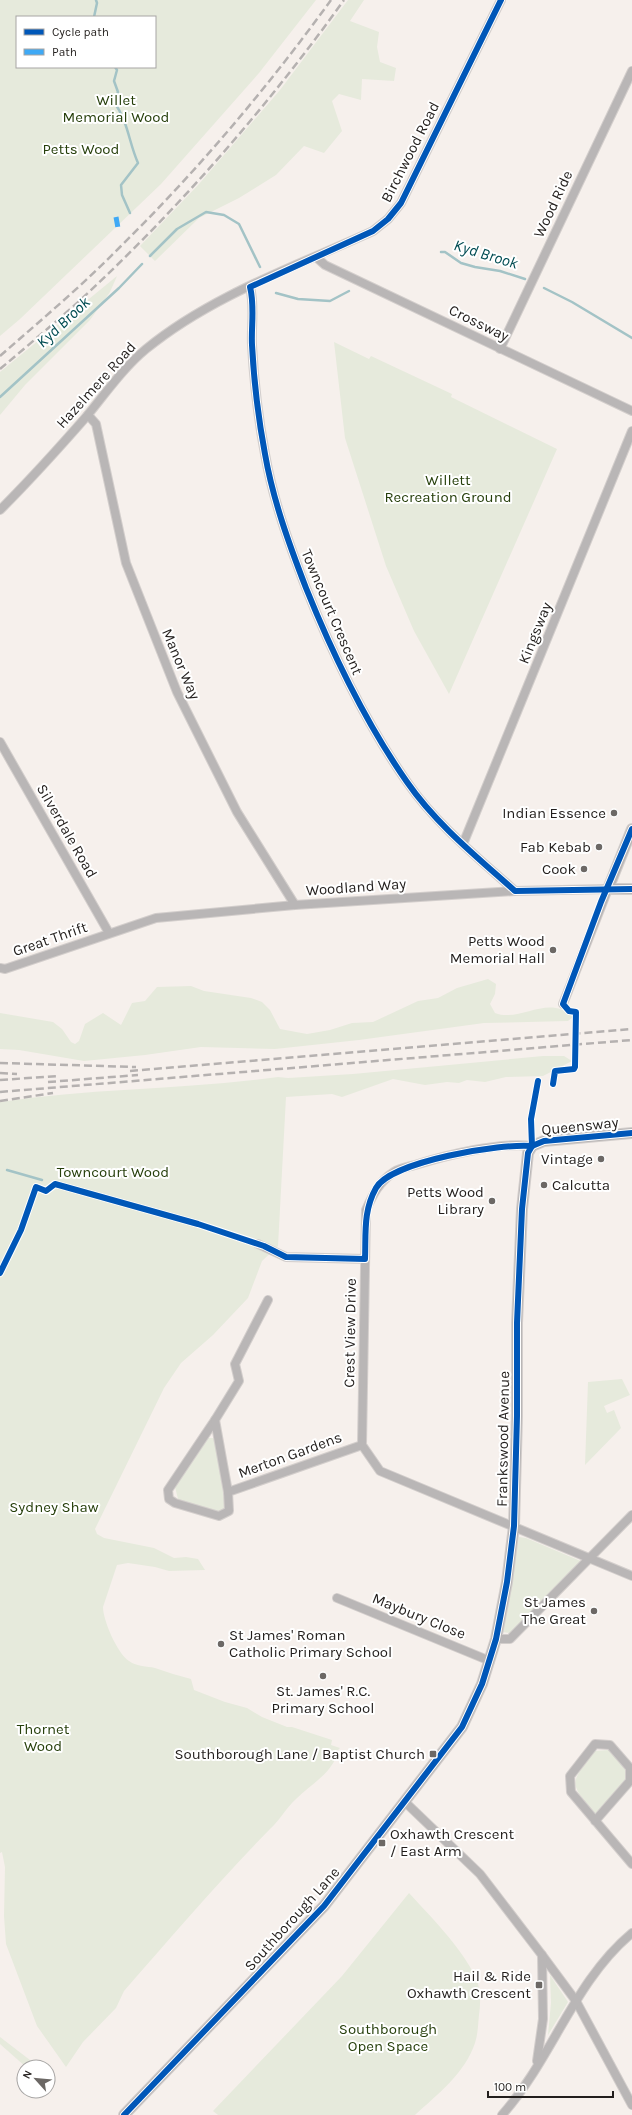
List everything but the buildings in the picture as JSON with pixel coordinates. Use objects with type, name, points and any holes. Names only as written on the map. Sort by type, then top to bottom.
[{"type":"street","name":"Birchwood Road","points":[[250,287],[373,230],[388,219],[401,203],[501,0]]},
{"type":"street","name":"Wood Ride","points":[[500,349],[632,71]]},
{"type":"street","name":"Crossway","points":[[316,257],[324,266],[632,411]]},
{"type":"street","name":"Hazelmere Road","points":[[0,510],[50,459],[88,415],[115,380],[145,350],[186,320],[250,287]]},
{"type":"street","name":"Towncourt Crescent","points":[[250,287],[252,296],[252,343],[258,413],[268,472],[280,517],[319,621],[342,672],[373,729],[407,783],[435,816],[463,844],[515,891]]},
{"type":"street","name":"Manor Way","points":[[88,415],[96,424],[126,563],[177,692],[237,812],[295,905]]},
{"type":"street","name":"Kingsway","points":[[463,844],[632,431]]},
{"type":"street","name":"Silverdale Road","points":[[0,742],[109,933]]},
{"type":"street","points":[[563,1004],[632,829]]},
{"type":"street","name":"Woodland Way","points":[[109,933],[156,918],[295,905],[515,891],[608,889]]},
{"type":"street","points":[[608,889],[632,890]]},
{"type":"street","name":"Great Thrift","points":[[0,968],[5,969],[109,933]]},
{"type":"street","name":"Queensway","points":[[532,1146],[544,1141],[632,1133]]},
{"type":"street","name":"Crest View Drive","points":[[362,1445],[366,1210],[376,1186],[395,1171],[429,1161],[491,1147],[532,1146]]},
{"type":"street","name":"Frankswood Avenue","points":[[462,1727],[490,1661],[496,1639],[507,1582],[514,1526],[517,1416],[517,1323],[522,1209],[528,1153],[532,1146]]},
{"type":"street","points":[[258,1244],[286,1257],[365,1259]]},
{"type":"street","name":"Merton Gardens","points":[[215,1420],[228,1492],[228,1511],[219,1516],[175,1504],[169,1499],[168,1490],[239,1381],[235,1364],[268,1300]]},
{"type":"street","points":[[362,1445],[380,1471],[632,1576]]},
{"type":"street","name":"Merton Gardens","points":[[228,1492],[362,1445]]},
{"type":"street","points":[[496,1639],[510,1639],[632,1515]]},
{"type":"street","name":"Maybury Close","points":[[337,1598],[490,1661]]},
{"type":"street","name":"Southborough Lane","points":[[124,2115],[324,1906],[462,1727]]},
{"type":"street","points":[[595,1821],[630,1781],[630,1768],[610,1745],[595,1744],[570,1776],[571,1792],[595,1821],[632,1864]]},
{"type":"street","points":[[405,1802],[480,1874],[542,1955],[576,2001],[632,2105]]},
{"type":"street","points":[[502,2115],[535,2068],[601,1962],[632,1933]]},
{"type":"street","points":[[535,2068],[543,2019],[542,1955]]},
{"type":"green space","name":"Petts Wood","points":[[0,0],[316,0],[259,73],[161,184],[20,319],[0,336]]},
{"type":"green space","points":[[348,0],[364,0],[350,21],[379,32],[377,47],[380,62],[396,68],[394,81],[362,79],[361,100],[339,94],[332,101],[342,131],[324,153],[304,146],[276,175],[239,198],[199,218],[155,261],[140,246],[199,184],[280,90]]},
{"type":"green space","points":[[117,276],[110,292],[90,320],[25,385],[0,415],[0,372]]},
{"type":"green space","name":"Willett Recreation Ground","points":[[334,342],[369,359],[371,356],[452,394],[451,397],[557,449],[449,694],[414,631],[386,566],[345,438]]},
{"type":"green space","points":[[488,979],[496,984],[495,994],[490,1004],[495,1013],[505,1015],[544,1008],[554,1008],[564,1010],[573,1017],[568,1021],[484,1023],[359,1040],[275,1049],[201,1047],[145,1055],[84,1061],[19,1050],[0,1049],[0,1013],[53,1022],[62,1029],[71,1042],[75,1044],[79,1041],[85,1024],[103,1013],[121,1025],[132,1003],[145,1001],[157,987],[191,986],[204,991],[251,998],[262,1002],[270,1010],[280,1029],[307,1034],[330,1030],[352,1023],[373,1022],[418,1001],[438,998],[457,988]]},
{"type":"green space","points":[[543,1056],[564,1056],[572,1061],[543,1076],[506,1077],[485,1082],[467,1080],[459,1083],[447,1082],[425,1085],[393,1079],[342,1097],[332,1094],[286,1097],[278,1246],[262,1261],[248,1298],[213,1335],[181,1363],[164,1388],[95,1529],[97,1534],[104,1538],[154,1548],[174,1558],[186,1557],[198,1559],[205,1570],[169,1571],[155,1567],[128,1563],[117,1565],[103,1607],[108,1628],[124,1657],[132,1663],[191,1679],[194,1690],[225,1702],[247,1708],[262,1717],[287,1727],[292,1727],[332,1740],[331,1745],[340,1748],[335,1753],[338,1753],[335,1761],[320,1779],[292,1803],[274,1825],[214,1889],[124,1991],[116,2008],[83,2042],[66,2067],[37,2026],[6,1944],[4,1916],[5,1867],[2,1852],[0,1853],[0,1102],[69,1094],[209,1084],[278,1077],[288,1078],[353,1074]]},
{"type":"green space","points":[[622,1379],[630,1395],[604,1406],[607,1413],[614,1410],[621,1428],[585,1465],[588,1382]]},
{"type":"green space","points":[[208,1438],[213,1438],[215,1441],[225,1505],[225,1509],[220,1513],[181,1502],[178,1499],[175,1487],[204,1441]]},
{"type":"green space","points":[[519,1537],[526,1538],[583,1562],[510,1633],[502,1632]]},
{"type":"green space","points":[[609,1750],[627,1771],[625,1782],[595,1814],[576,1789],[575,1783],[580,1771],[594,1751]]},
{"type":"green space","name":"Southborough Open Space","points":[[409,1893],[461,1952],[474,1974],[479,1989],[480,2010],[475,2043],[465,2064],[450,2082],[415,2115],[218,2115],[213,2111],[342,1976]]},
{"type":"green space","points":[[550,1975],[568,2002],[548,2035],[551,2003]]},
{"type":"green space","points":[[0,2037],[29,2059],[17,2059],[0,2044]]},
{"type":"waterway","points":[[94,16],[97,3],[96,0]]},
{"type":"waterway","points":[[116,68],[117,70],[114,81],[118,92],[114,102],[119,109],[125,124],[138,163],[121,185],[122,195],[130,213]]},
{"type":"waterway","name":"Kyd Brook","points":[[150,256],[177,229],[206,212],[224,215],[239,224],[260,267]]},
{"type":"waterway","name":"Kyd Brook","points":[[441,252],[445,252],[461,263],[500,271],[525,279]]},
{"type":"waterway","name":"Kyd Brook","points":[[0,397],[119,288],[142,264]]},
{"type":"waterway","name":"Kyd Brook","points":[[544,288],[572,302],[632,338]]},
{"type":"waterway","name":"Kyd Brook","points":[[276,293],[298,299],[330,301],[349,291]]},
{"type":"waterway","points":[[7,1170],[42,1180]]},
{"type":"railway","points":[[0,356],[92,275],[150,217],[205,158],[257,96],[331,0]]},
{"type":"railway","points":[[0,369],[76,304],[149,234],[251,121],[344,0]]},
{"type":"railway","points":[[130,1071],[632,1029]]},
{"type":"railway","points":[[0,1092],[632,1040]]},
{"type":"railway","points":[[0,1063],[136,1067]]},
{"type":"railway","points":[[0,1073],[17,1074]]},
{"type":"railway","points":[[48,1082],[138,1075]]},
{"type":"railway","points":[[0,1080],[58,1076]]},
{"type":"railway","points":[[0,1101],[53,1093]]},
{"type":"marked path","points":[[116,217],[118,228]]},
{"type":"cycle path","points":[[501,0],[401,203],[388,219],[373,231],[250,287],[252,301],[253,359],[260,427],[268,471],[282,522],[316,613],[351,688],[377,736],[418,797],[458,840],[515,891],[632,889]]},
{"type":"cycle path","points":[[553,1084],[555,1071],[574,1069],[575,1067],[576,1012],[569,1011],[563,1004],[601,902],[632,829]]},
{"type":"cycle path","points":[[532,1146],[531,1119],[538,1081]]},
{"type":"cycle path","points":[[124,2115],[324,1906],[462,1727],[482,1684],[496,1639],[507,1582],[514,1526],[517,1416],[517,1323],[522,1209],[528,1153],[532,1146],[544,1141],[632,1133]]},
{"type":"cycle path","points":[[0,1273],[21,1230],[36,1187],[46,1191],[55,1184],[198,1224],[264,1246],[286,1257],[365,1259],[366,1223],[369,1205],[376,1188],[386,1178],[424,1162],[448,1156],[497,1148],[532,1146]]},
{"type":"place","name":"Indian Essence","points":[[614,813]]},
{"type":"place","name":"Fab Kebab","points":[[599,847]]},
{"type":"place","name":"Cook","points":[[584,869]]},
{"type":"place","name":"Petts Wood Memorial Hall","points":[[553,950]]},
{"type":"place","name":"Vintage","points":[[601,1159]]},
{"type":"place","name":"Calcutta","points":[[544,1185]]},
{"type":"place","name":"Petts Wood Library","points":[[492,1201]]},
{"type":"place","name":"St James The Great","points":[[594,1611]]},
{"type":"place","name":"St James' Roman Catholic Primary School","points":[[221,1644]]},
{"type":"place","name":"St. James' R.C. Primary School","points":[[323,1676]]},
{"type":"place","name":"Southborough Lane / Baptist Church","points":[[433,1754]]},
{"type":"place","name":"Oxhawth Crescent / East Arm","points":[[382,1843]]},
{"type":"place","name":"Hail & Ride Oxhawth Crescent","points":[[539,1985]]},
{"type":"park label","name":"Willet Memorial Wood","points":[[116,108]]},
{"type":"park label","name":"Towncourt Wood","points":[[113,1172]]},
{"type":"park label","name":"Sydney Shaw","points":[[54,1507]]},
{"type":"park label","name":"Thornet Wood","points":[[43,1738]]}]
